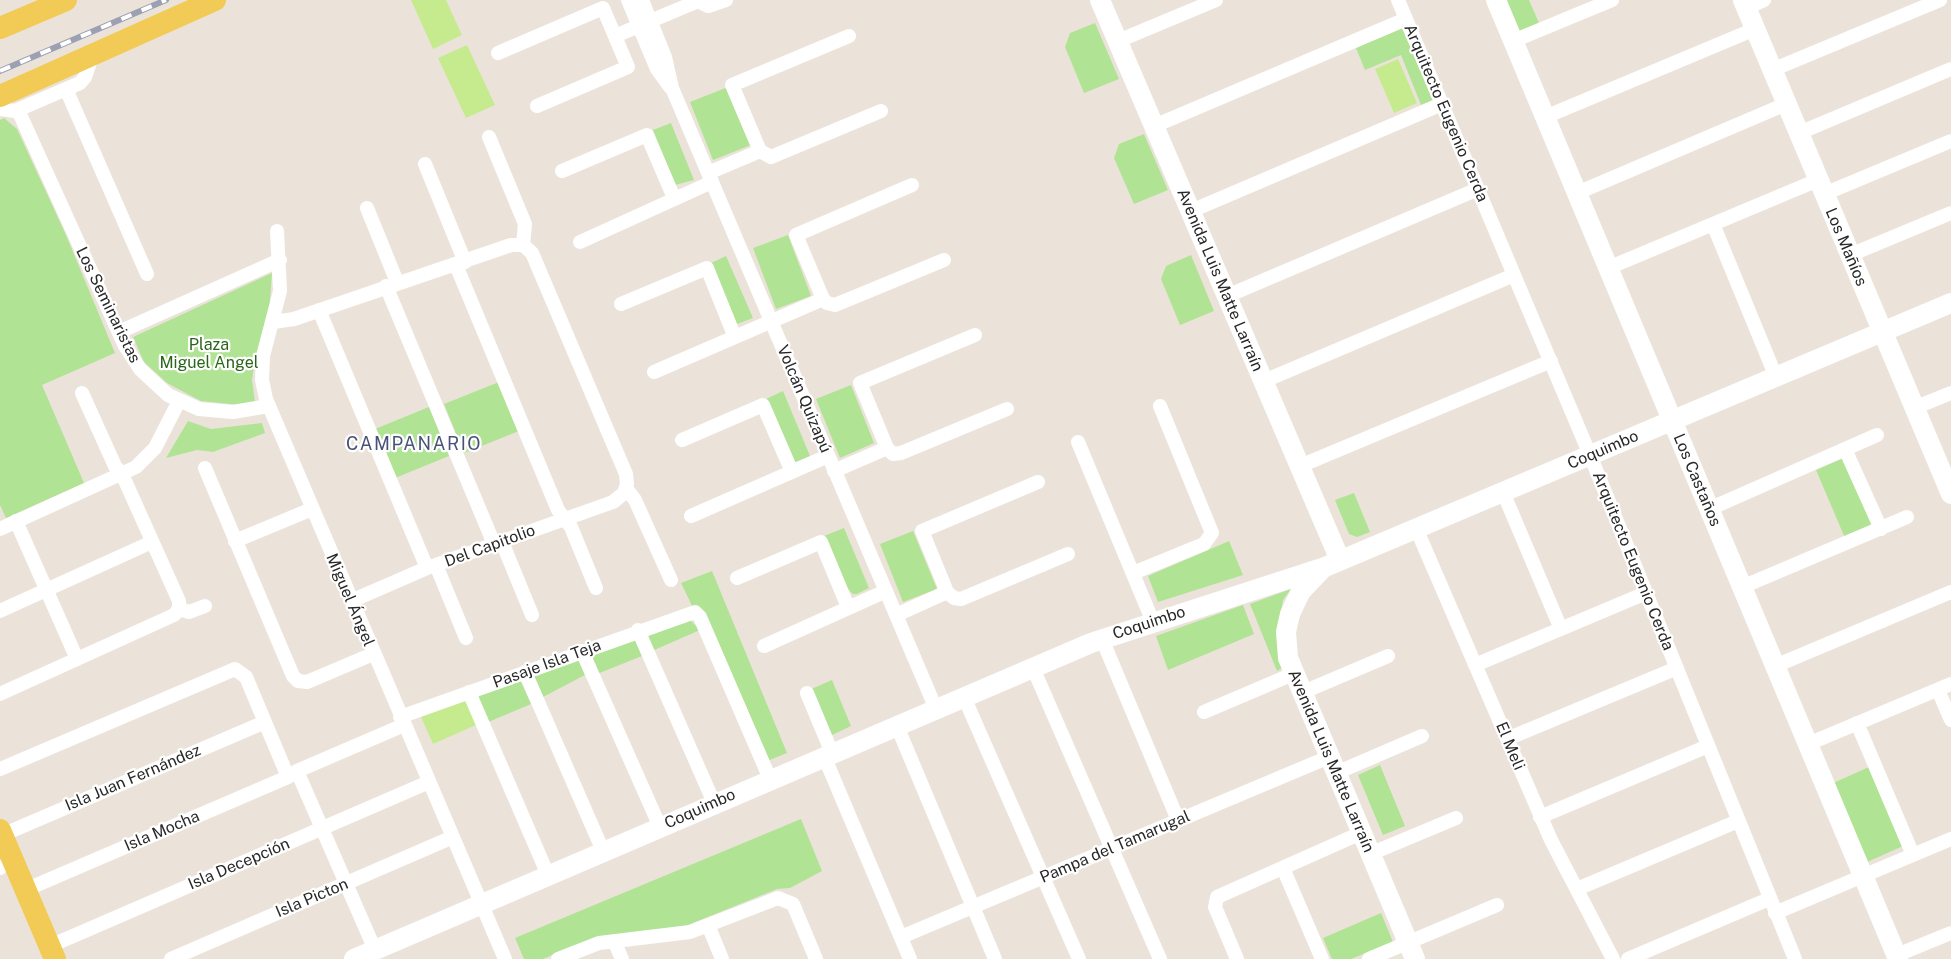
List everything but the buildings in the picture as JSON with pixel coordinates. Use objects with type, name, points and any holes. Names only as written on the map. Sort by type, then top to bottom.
[{"type":"main road","points":[[0,28],[66,0]]},
{"type":"main road","points":[[0,96],[93,54],[189,6],[215,0]]},
{"type":"main road","points":[[1,833],[26,890],[49,955]]},
{"type":"main road","points":[[0,866],[49,955]]},
{"type":"street","name":"Volcán Quizapú","points":[[628,0],[665,57],[672,88],[936,709]]},
{"type":"street","name":"Volcán Quizapú","points":[[642,0],[645,24]]},
{"type":"street","points":[[615,36],[698,1],[708,6],[726,0]]},
{"type":"street","name":"Avenida Luis Matte Larraín","points":[[1100,0],[1300,466],[1333,563],[1301,591],[1290,614],[1286,641],[1293,674],[1412,951]]},
{"type":"street","points":[[1118,41],[1216,0]]},
{"type":"street","name":"Arquitecto Eugenio Cerda","points":[[1398,0],[1590,455],[1795,959]]},
{"type":"street","name":"Los Castaños","points":[[1496,0],[1898,957]]},
{"type":"street","points":[[1513,41],[1612,0]]},
{"type":"street","points":[[1772,70],[1940,0]]},
{"type":"street","name":"Los Mañíos","points":[[1751,2],[1755,29],[1914,408],[1946,468],[1951,494]]},
{"type":"street","points":[[498,53],[603,8],[628,67],[537,106]]},
{"type":"street","points":[[1154,126],[1406,19]]},
{"type":"street","points":[[1545,117],[1755,29]]},
{"type":"street","points":[[759,152],[732,86],[849,36]]},
{"type":"street","points":[[0,109],[18,110],[82,80],[93,54]]},
{"type":"street","points":[[1799,133],[1951,69]]},
{"type":"street","points":[[66,89],[147,274]]},
{"type":"street","points":[[1191,211],[1442,104]]},
{"type":"street","points":[[1577,193],[1786,104]]},
{"type":"street","name":"Los Seminaristas","points":[[18,110],[119,332],[140,369],[158,388],[179,401],[199,409],[221,412],[268,406]]},
{"type":"street","points":[[580,242],[665,206],[674,198],[759,152],[771,156],[881,111]]},
{"type":"street","points":[[562,171],[647,135],[674,198]]},
{"type":"street","points":[[489,137],[526,227],[523,245]]},
{"type":"street","points":[[1608,268],[1713,224],[1951,141]]},
{"type":"street","points":[[425,164],[460,264],[558,510],[571,527],[596,588]]},
{"type":"street","points":[[912,185],[796,235],[823,299],[829,305],[835,305],[944,260]]},
{"type":"street","points":[[1227,296],[1478,189]]},
{"type":"street","points":[[367,208],[392,284],[498,543],[532,615]]},
{"type":"street","points":[[1850,255],[1950,216]]},
{"type":"street","points":[[1713,224],[1776,377]]},
{"type":"street","name":"Miguel Ángel","points":[[277,231],[280,291],[262,364],[262,381],[268,406],[505,959]]},
{"type":"street","points":[[273,322],[288,321],[511,245],[523,245],[532,253],[626,474],[626,488],[635,500],[671,580]]},
{"type":"street","points":[[119,332],[280,260]]},
{"type":"street","points":[[621,304],[707,268],[734,335]]},
{"type":"street","points":[[1264,381],[1514,275]]},
{"type":"street","points":[[654,372],[734,335],[823,299]]},
{"type":"street","name":"Coquimbo","points":[[354,959],[770,779],[1102,639],[1333,563],[1951,303]]},
{"type":"street","points":[[319,310],[431,567],[466,638]]},
{"type":"street","points":[[975,335],[860,383],[887,448],[893,454],[901,453],[1007,409]]},
{"type":"street","points":[[1300,466],[1551,361]]},
{"type":"street","points":[[0,694],[174,615],[179,609],[179,601],[122,474],[115,466],[82,393]]},
{"type":"street","points":[[1914,408],[1951,393]]},
{"type":"street","points":[[0,529],[136,467],[150,455],[179,401]]},
{"type":"street","points":[[682,440],[763,405],[792,472]]},
{"type":"street","points":[[1133,573],[1204,544],[1211,536],[1212,527],[1160,406]]},
{"type":"street","points":[[1709,509],[1877,435]]},
{"type":"street","points":[[1078,442],[1153,622]]},
{"type":"street","points":[[834,471],[887,448]]},
{"type":"street","points":[[1845,449],[1881,529]]},
{"type":"street","points":[[691,516],[828,456]]},
{"type":"street","points":[[205,468],[291,673],[298,681],[307,682],[373,654]]},
{"type":"street","points":[[1038,482],[922,531],[947,592],[951,597],[961,599],[1068,554]]},
{"type":"street","name":"Del Capitolio","points":[[351,601],[431,567],[617,500],[626,488]]},
{"type":"street","points":[[1503,492],[1561,628]]},
{"type":"street","points":[[235,541],[312,509]]},
{"type":"street","points":[[1742,587],[1907,518]]},
{"type":"street","points":[[16,522],[77,659]]},
{"type":"street","name":"El Meli","points":[[1416,528],[1540,817],[1613,959]]},
{"type":"street","points":[[0,611],[152,542]]},
{"type":"street","points":[[737,578],[821,542],[848,607]]},
{"type":"street","points":[[764,646],[838,615],[848,607],[886,591]]},
{"type":"street","points":[[896,615],[947,592]]},
{"type":"street","points":[[1775,666],[1951,592]]},
{"type":"street","points":[[1475,665],[1646,593]]},
{"type":"street","points":[[179,609],[189,612],[206,606]]},
{"type":"street","name":"Pasaje Isla Teja","points":[[402,721],[469,692],[638,630],[694,612],[700,617],[770,779]]},
{"type":"street","points":[[638,630],[714,803]]},
{"type":"street","points":[[1102,639],[1178,820]]},
{"type":"street","points":[[582,651],[660,827]]},
{"type":"street","points":[[1301,693],[1388,656]]},
{"type":"street","points":[[1033,668],[1160,959]]},
{"type":"street","points":[[1507,739],[1677,669]]},
{"type":"street","points":[[0,769],[228,670],[239,670],[246,677],[265,722],[322,828],[375,950]]},
{"type":"street","points":[[525,672],[603,851]]},
{"type":"street","points":[[1204,712],[1293,674]]},
{"type":"street","points":[[1808,744],[1945,687],[1951,720]]},
{"type":"street","points":[[469,692],[548,875]]},
{"type":"street","points":[[807,693],[828,755],[910,959]]},
{"type":"street","points":[[964,697],[1079,959]]},
{"type":"street","name":"Isla Mocha","points":[[26,890],[293,774],[402,721]]},
{"type":"street","name":"Isla Juan Fernández","points":[[1,833],[265,722]]},
{"type":"street","points":[[1857,723],[1913,855]]},
{"type":"street","points":[[897,726],[995,959]]},
{"type":"street","name":"Pampa del Tamarugal","points":[[901,937],[1178,820],[1332,765],[1422,736]]},
{"type":"street","points":[[1540,817],[1708,746]]},
{"type":"street","name":"Isla Decepción","points":[[49,955],[322,828],[429,782]]},
{"type":"street","points":[[1371,854],[1456,818]]},
{"type":"street","points":[[1577,890],[1738,821]]},
{"type":"street","points":[[1237,959],[1215,907],[1215,900],[1362,833]]},
{"type":"street","name":"Isla Picton","points":[[171,959],[453,837]]},
{"type":"street","points":[[1775,913],[1951,839]]},
{"type":"street","points":[[1283,868],[1322,959]]},
{"type":"street","points":[[558,959],[591,945],[681,934],[774,898],[784,898],[794,907],[816,959]]},
{"type":"street","points":[[1628,959],[1769,899]]},
{"type":"street","points":[[1369,959],[1412,951],[1497,905]]},
{"type":"street","points":[[708,925],[722,959]]},
{"type":"street","points":[[1898,957],[1951,933]]},
{"type":"street","points":[[614,941],[622,959]]},
{"type":"green space","points":[[411,0],[446,0],[462,35],[433,49]]},
{"type":"green space","points":[[1505,0],[1529,0],[1539,23],[1519,32]]},
{"type":"green space","points":[[1095,23],[1119,79],[1084,93],[1065,47],[1070,33]]},
{"type":"green space","points":[[1403,28],[1433,100],[1421,105],[1401,55],[1365,70],[1356,48]]},
{"type":"green space","points":[[467,45],[495,105],[466,118],[438,58]]},
{"type":"green space","points":[[1398,59],[1417,103],[1394,113],[1375,69]]},
{"type":"green space","points":[[728,87],[751,145],[713,160],[690,102]]},
{"type":"green space","points":[[4,118],[17,129],[66,235],[115,353],[42,385],[84,483],[6,518],[0,505],[0,120]]},
{"type":"green space","points":[[671,123],[694,180],[675,185],[653,130]]},
{"type":"green space","points":[[1144,134],[1168,190],[1134,204],[1114,158],[1119,144]]},
{"type":"green space","points":[[788,235],[811,296],[776,309],[753,248]]},
{"type":"green space","points":[[1191,255],[1214,311],[1180,325],[1161,279],[1166,266]]},
{"type":"green space","points":[[726,256],[753,318],[737,324],[711,263]]},
{"type":"green space","name":"Plaza Miguel Angel","points":[[272,273],[269,313],[252,380],[255,402],[240,405],[201,401],[167,383],[144,362],[133,337]]},
{"type":"green space","points":[[499,382],[519,431],[464,453],[444,404]]},
{"type":"green space","points":[[851,385],[874,443],[840,458],[816,399]]},
{"type":"green space","points":[[783,391],[810,456],[793,463],[766,399]]},
{"type":"green space","points":[[429,407],[449,456],[395,478],[375,429]]},
{"type":"green space","points":[[188,421],[211,429],[262,423],[265,433],[213,452],[197,450],[166,458]]},
{"type":"green space","points":[[1844,458],[1874,526],[1845,538],[1816,470]]},
{"type":"green space","points":[[1354,493],[1370,532],[1357,537],[1349,534],[1335,500]]},
{"type":"green space","points":[[844,528],[869,588],[857,594],[853,594],[847,588],[824,536]]},
{"type":"green space","points":[[913,531],[937,589],[903,602],[880,544]]},
{"type":"green space","points":[[1229,541],[1243,575],[1158,602],[1148,576]]},
{"type":"green space","points":[[712,571],[787,753],[767,761],[681,583]]},
{"type":"green space","points":[[1291,589],[1283,600],[1280,619],[1285,666],[1277,671],[1250,604]]},
{"type":"green space","points":[[1243,605],[1254,634],[1168,670],[1156,636]]},
{"type":"green space","points":[[688,618],[700,630],[652,651],[647,637],[649,633]]},
{"type":"green space","points":[[631,638],[636,640],[642,656],[597,674],[590,656]]},
{"type":"green space","points":[[578,659],[585,675],[541,698],[534,680],[535,675]]},
{"type":"green space","points":[[832,680],[851,726],[830,736],[809,690]]},
{"type":"green space","points":[[517,681],[521,682],[531,704],[486,723],[477,699],[480,694]]},
{"type":"green space","points":[[465,699],[476,725],[433,744],[421,717]]},
{"type":"green space","points":[[1380,765],[1405,826],[1383,835],[1358,775]]},
{"type":"green space","points":[[1869,767],[1903,846],[1865,863],[1831,784]]},
{"type":"green space","points":[[801,819],[822,871],[790,888],[777,889],[683,927],[570,947],[543,959],[524,959],[515,938]]},
{"type":"green space","points":[[1381,913],[1393,942],[1351,959],[1332,959],[1323,938]]},
{"type":"railway","points":[[0,71],[166,0]]},
{"type":"district","name":"CAMPANARIO","points":[[414,444]]}]
